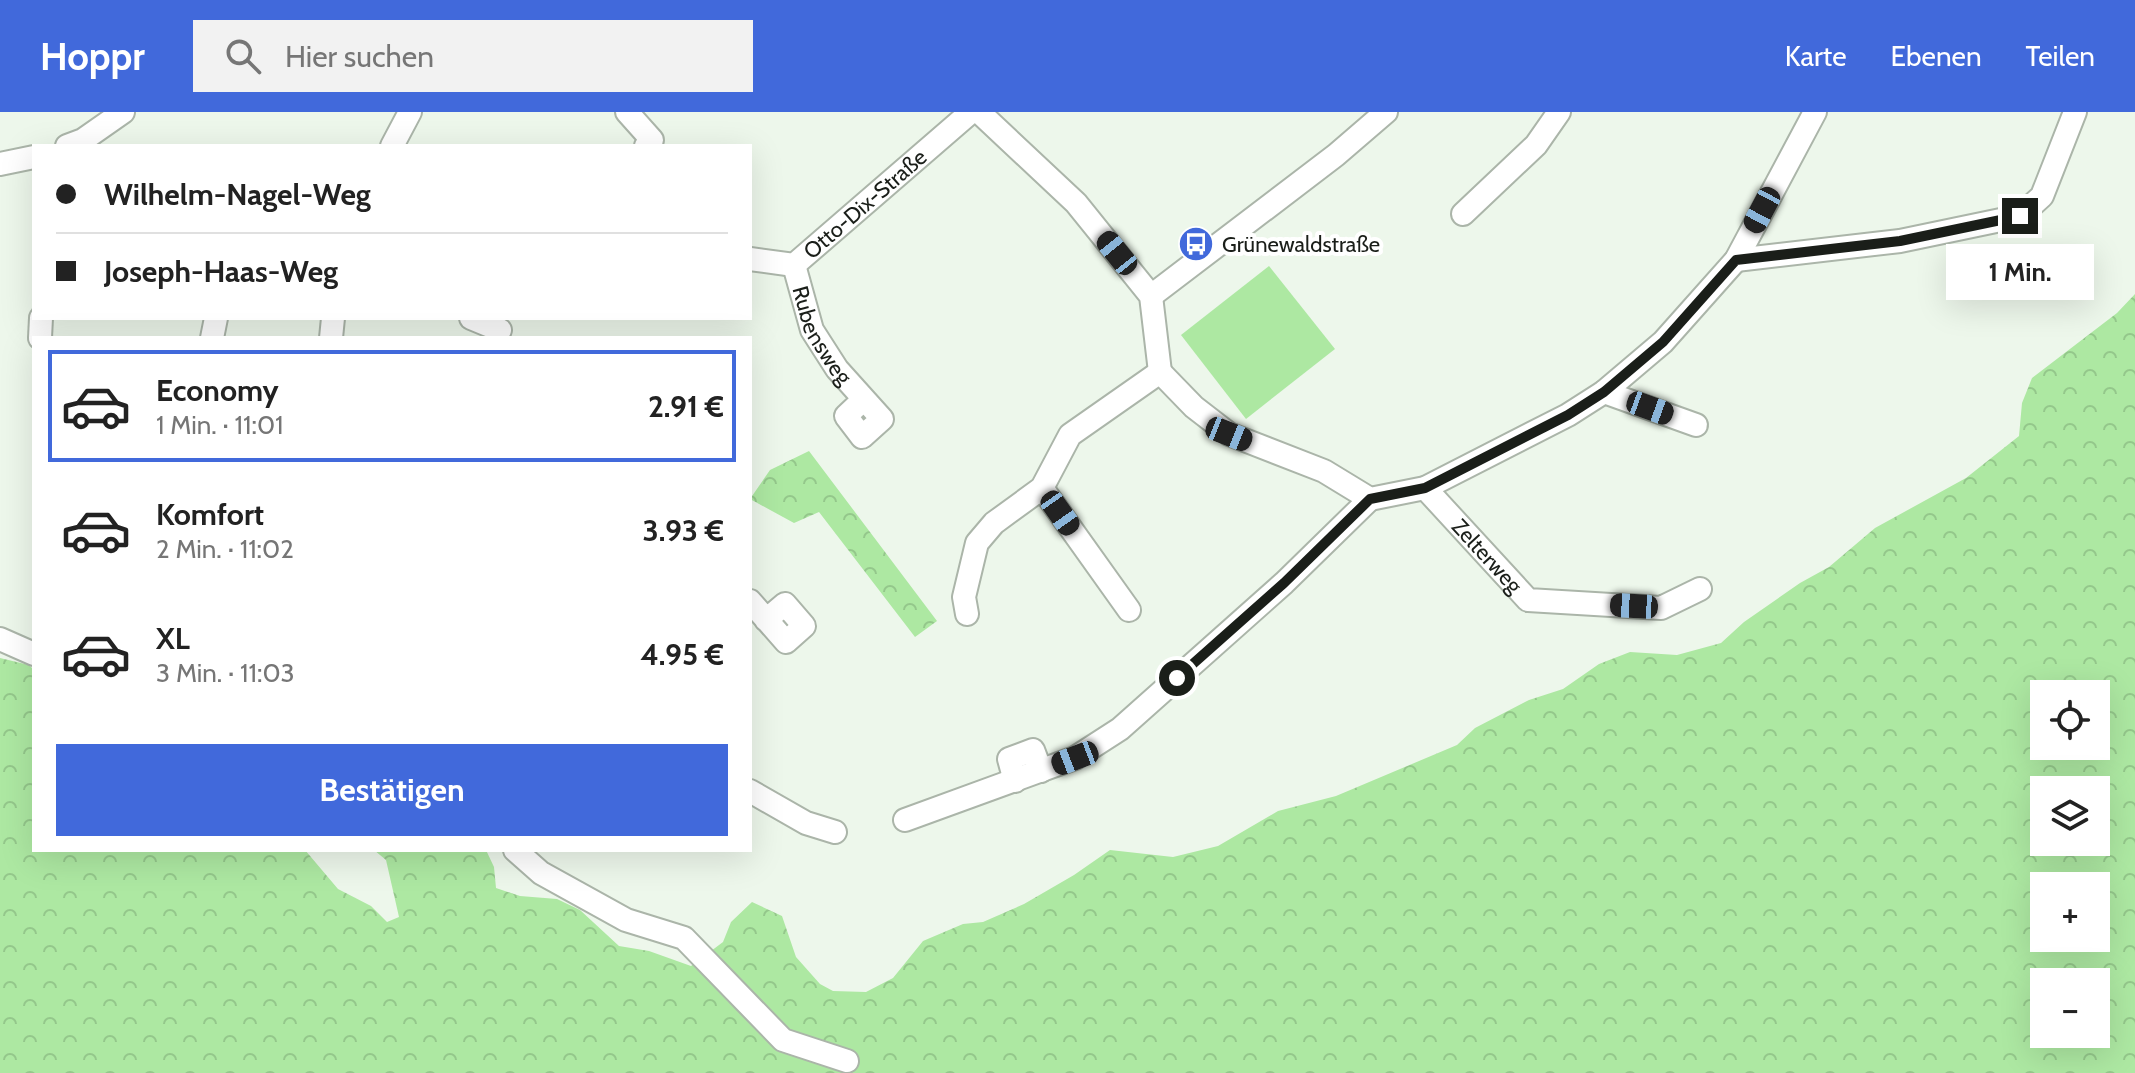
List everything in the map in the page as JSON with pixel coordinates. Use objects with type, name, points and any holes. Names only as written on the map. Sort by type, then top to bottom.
[{"type":"street","points":[[72,144],[123,112]]},
{"type":"street","points":[[393,144],[410,112]]},
{"type":"street","points":[[627,112],[652,140],[648,144]]},
{"type":"street","name":"Otto-Dix-Straße","points":[[752,259],[794,265],[971,112]]},
{"type":"street","points":[[979,112],[1076,203],[1151,296],[1160,372],[1194,407],[1229,434],[1324,471],[1370,499]]},
{"type":"street","points":[[1151,296],[1336,155],[1386,112]]},
{"type":"street","points":[[1463,214],[1536,145],[1559,112]]},
{"type":"street","points":[[905,820],[1075,758],[1120,729],[1284,583],[1370,499],[1425,488],[1568,415],[1604,392],[1663,342],[1736,260],[1815,112]]},
{"type":"street","points":[[1736,260],[1900,241],[2020,216],[2042,196],[2075,112]]},
{"type":"street","points":[[0,164],[32,157]]},
{"type":"street","name":"Rubensweg","points":[[794,265],[812,330],[837,369],[864,399]]},
{"type":"street","points":[[476,320],[500,329]]},
{"type":"street","points":[[967,614],[964,597],[977,543],[994,523],[1042,488],[1070,435],[1160,372]]},
{"type":"street","points":[[1604,392],[1696,425]]},
{"type":"street","points":[[1042,488],[1129,610]]},
{"type":"street","name":"Zelterweg","points":[[1425,488],[1528,600],[1661,608],[1700,589]]},
{"type":"street","points":[[752,603],[766,620]]},
{"type":"street","points":[[0,639],[32,653]]},
{"type":"street","points":[[752,792],[806,823],[835,832]]},
{"type":"street","points":[[517,852],[541,873],[626,920],[684,938],[783,1040],[847,1061]]},
{"type":"green space","points":[[1269,266],[1335,349],[1246,419],[1181,335]]},
{"type":"green space","points":[[2135,294],[2135,1073],[0,1073],[0,658],[32,668],[32,852],[307,852],[338,889],[371,906],[387,922],[399,917],[386,860],[376,852],[487,852],[494,867],[496,888],[520,896],[557,899],[580,910],[619,946],[649,951],[691,966],[723,942],[731,922],[752,902],[782,916],[796,957],[820,984],[833,991],[866,992],[893,978],[923,941],[963,924],[983,922],[1024,904],[1110,850],[1173,857],[1218,846],[1278,811],[1336,796],[1457,745],[1475,728],[1529,700],[1563,689],[1599,664],[1630,652],[1677,655],[1721,643],[1744,622],[1829,567],[1875,528],[1966,478],[2019,436],[2022,403],[2032,378],[2117,313]]},
{"type":"green space","points":[[809,451],[937,621],[915,637],[819,512],[794,523],[752,500],[770,470]]},
{"type":"place","name":"Grünewaldstraße","points":[[1196,244]]},
{"type":"route","points":[[1177,678],[1284,583],[1370,499],[1425,488],[1568,415],[1604,392],[1663,342],[1736,260],[1900,241],[2020,216]]}]
